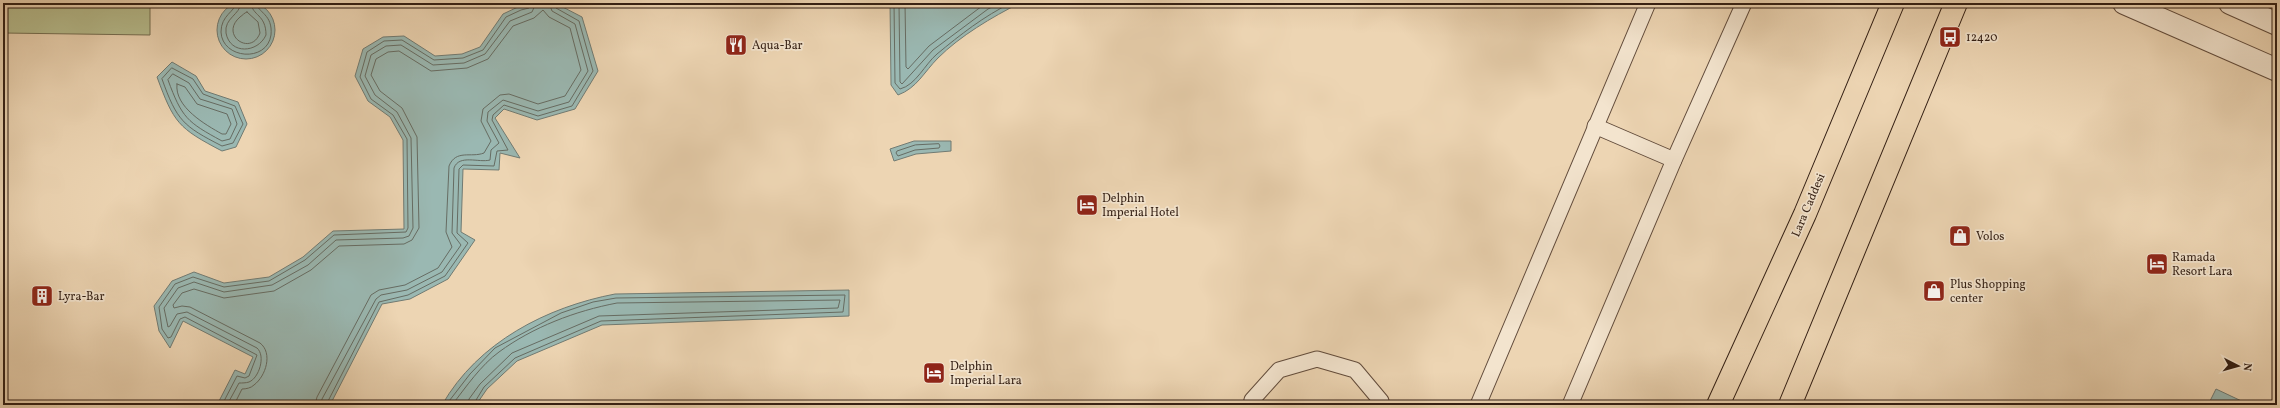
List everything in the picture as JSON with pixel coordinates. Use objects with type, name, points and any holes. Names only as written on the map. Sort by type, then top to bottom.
[{"type":"main road","name":"Lara Caddesi","points":[[1718,405],[1804,214],[1893,3]]},
{"type":"main road","points":[[1790,405],[1956,3]]},
{"type":"street","points":[[2124,3],[2277,70]]},
{"type":"street","points":[[2230,3],[2277,24]]},
{"type":"lane","points":[[1478,405],[1648,3]]},
{"type":"lane","points":[[1570,405],[1674,160],[1744,3]]},
{"type":"lane","points":[[1596,126],[1674,160]]},
{"type":"lane","points":[[1251,405],[1252,400],[1279,370],[1317,359],[1355,370],[1381,401],[1382,405]]},
{"type":"green space","points":[[3,3],[150,3],[150,35],[3,33]]},
{"type":"water","points":[[246,1],[257,3],[270,14],[273,19],[275,30],[273,41],[262,54],[257,57],[246,59],[235,57],[222,46],[219,41],[217,30],[219,19],[230,6],[235,3]]},
{"type":"water","points":[[555,3],[582,17],[598,71],[575,109],[537,120],[504,109],[495,118],[520,158],[500,153],[499,170],[463,169],[461,232],[475,240],[448,279],[410,299],[382,304],[330,405],[217,405],[235,370],[245,374],[253,357],[183,321],[170,348],[159,331],[154,306],[172,281],[194,272],[224,283],[269,277],[303,257],[333,231],[404,229],[403,140],[390,117],[368,101],[355,76],[363,49],[383,37],[404,36],[435,56],[462,54],[480,47],[503,14],[520,6]]},
{"type":"water","points":[[890,3],[1020,3],[998,14],[956,42],[938,58],[915,84],[905,92],[898,95],[891,85]]},
{"type":"water","points":[[172,62],[196,76],[205,91],[238,102],[247,124],[236,147],[222,151],[196,136],[179,123],[168,105],[157,77]]},
{"type":"water","points":[[914,141],[951,141],[951,151],[916,154],[894,161],[890,149]]},
{"type":"water","points":[[849,290],[849,316],[602,325],[517,361],[487,389],[476,405],[442,405],[457,383],[475,363],[516,331],[540,318],[564,308],[590,300],[615,294]]},
{"type":"water","points":[[2216,389],[2250,405],[2208,405]]},
{"type":"place","name":"12420","points":[[1950,37]]},
{"type":"place","name":"Aqua-Bar","points":[[736,45]]},
{"type":"place","name":"Delphin Imperial Hotel","points":[[1087,205]]},
{"type":"place","name":"Volos","points":[[1960,236]]},
{"type":"place","name":"Ramada Resort Lara","points":[[2157,264]]},
{"type":"place","name":"Plus Shopping center","points":[[1934,291]]},
{"type":"place","name":"Lyra-Bar","points":[[42,296]]},
{"type":"place","name":"Delphin Imperial Lara","points":[[934,373]]}]
